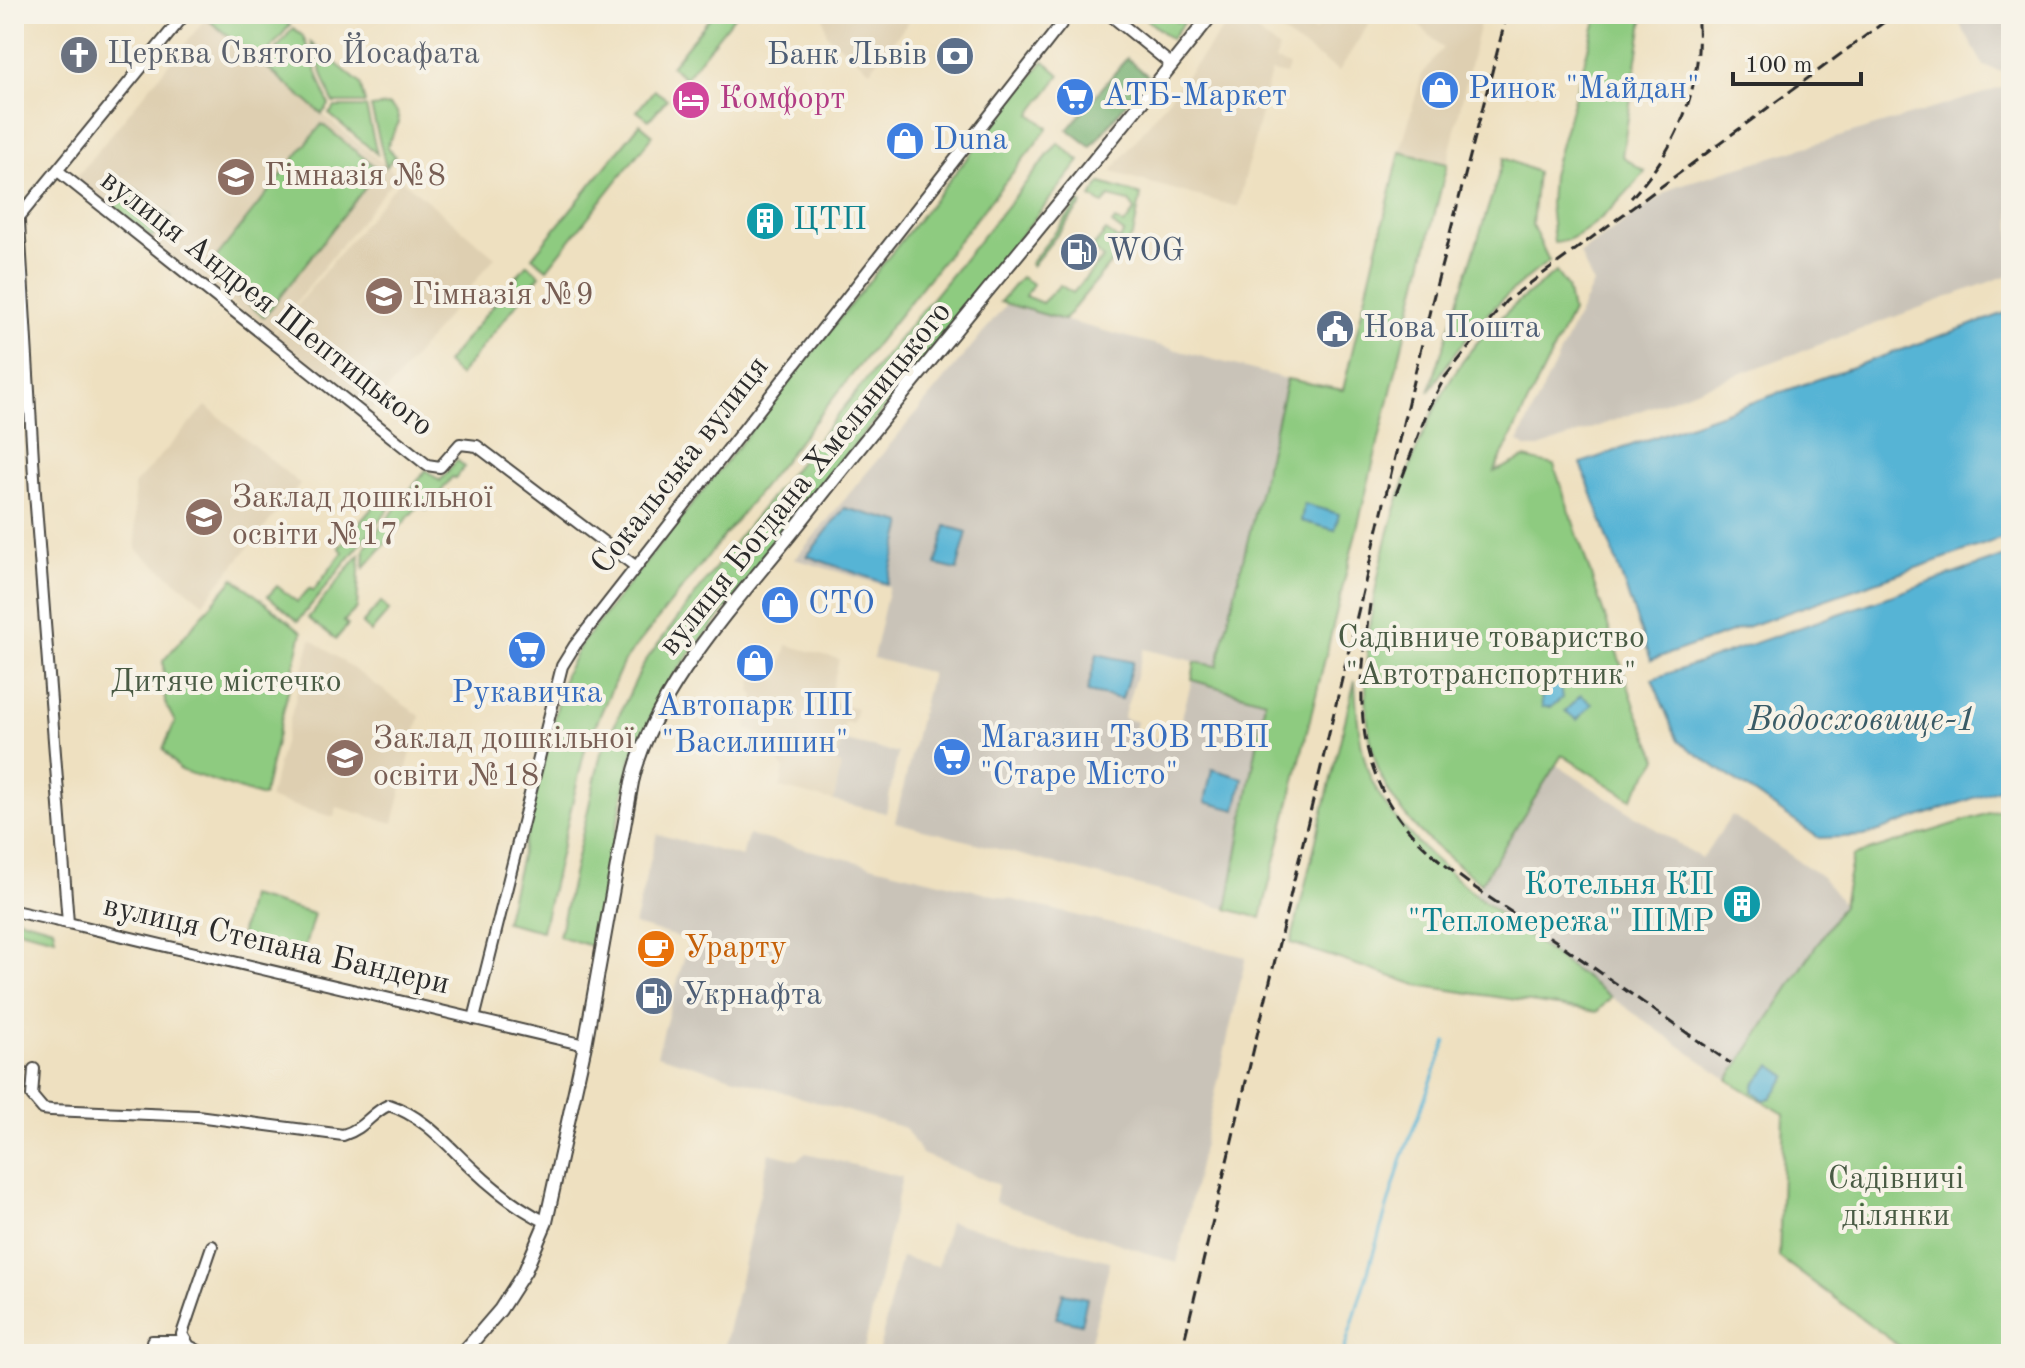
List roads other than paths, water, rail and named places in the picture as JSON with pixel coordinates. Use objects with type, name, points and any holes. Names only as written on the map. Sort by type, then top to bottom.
[{"type":"street","name":"вулиця Андрея Шептицького","points":[[19,217],[185,14]]},
{"type":"street","name":"Сокальська вулиця","points":[[474,1019],[562,666],[635,566],[1069,14]]},
{"type":"street","points":[[1109,14],[1172,65]]},
{"type":"street","name":"вулиця Богдана Хмельницького","points":[[462,1354],[500,1310],[525,1271],[546,1222],[585,1045],[639,748],[662,706],[680,677],[834,480],[1212,14]]},
{"type":"street","name":"вулиця Степана Бандери","points":[[14,138],[35,493],[68,923],[585,1045]]},
{"type":"street","name":"вулиця Андрея Шептицького","points":[[58,171],[427,465],[440,467],[460,444],[477,446],[635,566]]},
{"type":"street","points":[[14,911],[68,923]]},
{"type":"street","points":[[34,1069],[32,1096],[43,1109],[51,1110],[197,1116],[343,1135],[364,1127],[378,1109],[389,1105],[412,1112],[496,1190],[519,1208],[546,1222]]},
{"type":"street","points":[[184,1341],[185,1324],[212,1246]]},
{"type":"street","points":[[152,1341],[184,1341],[204,1354]]},
{"type":"water","points":[[2011,311],[2011,535],[1651,660],[1581,463]]},
{"type":"water","points":[[1304,504],[1339,514],[1335,530],[1301,521]]},
{"type":"water","points":[[845,508],[903,523],[887,584],[807,556]]},
{"type":"water","points":[[946,526],[967,532],[957,570],[936,565]]},
{"type":"water","name":"Водосховище-1","points":[[2011,554],[2011,785],[1864,836],[1819,838],[1678,741],[1652,679]]},
{"type":"water","points":[[1097,654],[1133,662],[1122,699],[1087,692]]},
{"type":"water","points":[[1549,685],[1560,685],[1562,698],[1551,707],[1542,707],[1541,691]]},
{"type":"water","points":[[1581,695],[1592,704],[1577,720],[1565,711]]},
{"type":"water","points":[[1212,769],[1243,778],[1236,810],[1205,802]]},
{"type":"water","points":[[1771,1065],[1787,1076],[1771,1098],[1764,1100],[1753,1091],[1754,1085]]},
{"type":"water","points":[[1063,1293],[1087,1298],[1081,1324],[1056,1318]]},
{"type":"waterway","points":[[1343,1354],[1402,1158],[1446,1042]]},
{"type":"railway","points":[[1181,1354],[1430,310],[1507,14]]},
{"type":"railway","points":[[1631,198],[1662,158],[1685,113],[1697,65],[1697,14]]},
{"type":"railway","points":[[1396,494],[1429,407],[1445,377],[1506,301],[1895,14]]},
{"type":"railway","points":[[1370,604],[1362,693],[1365,736],[1377,779],[1409,831],[1456,874],[1730,1063]]},
{"type":"place","name":"Церква Святого Йосафата","points":[[79,55]]},
{"type":"place","name":"Банк Львів","points":[[955,56]]},
{"type":"place","name":"Ринок \"Майдан\"","points":[[1440,90]]},
{"type":"place","name":"АТБ-Маркет","points":[[1075,97]]},
{"type":"place","name":"Комфорт","points":[[691,100]]},
{"type":"place","name":"Duna","points":[[905,141]]},
{"type":"place","name":"Гімназія №8","points":[[236,177]]},
{"type":"place","name":"ЦТП","points":[[765,221]]},
{"type":"place","name":"WOG","points":[[1079,252]]},
{"type":"place","name":"Гімназія №9","points":[[384,296]]},
{"type":"place","name":"Нова Пошта","points":[[1335,329]]},
{"type":"place","name":"Заклад дошкільної освіти №17","points":[[204,517]]},
{"type":"place","name":"СТО","points":[[780,605]]},
{"type":"place","name":"Рукавичка","points":[[527,650]]},
{"type":"place","name":"Автопарк ПП \"Василишин\"","points":[[755,663]]},
{"type":"place","name":"Магазин ТзОВ ТВП \"Старе Місто\"","points":[[952,757]]},
{"type":"place","name":"Заклад дошкільної освіти №18","points":[[345,758]]},
{"type":"place","name":"Котельня КП \"Тепломережа\" ШМР","points":[[1742,904]]},
{"type":"place","name":"Урарту","points":[[656,949]]},
{"type":"place","name":"Укрнафта","points":[[654,996]]},
{"type":"park label","name":"Садівниче товариство \"Автотранспортник\"","points":[[1491,658]]},
{"type":"park label","name":"Дитяче містечко","points":[[226,683]]},
{"type":"park label","name":"Садівничі ділянки","points":[[1896,1198]]}]
